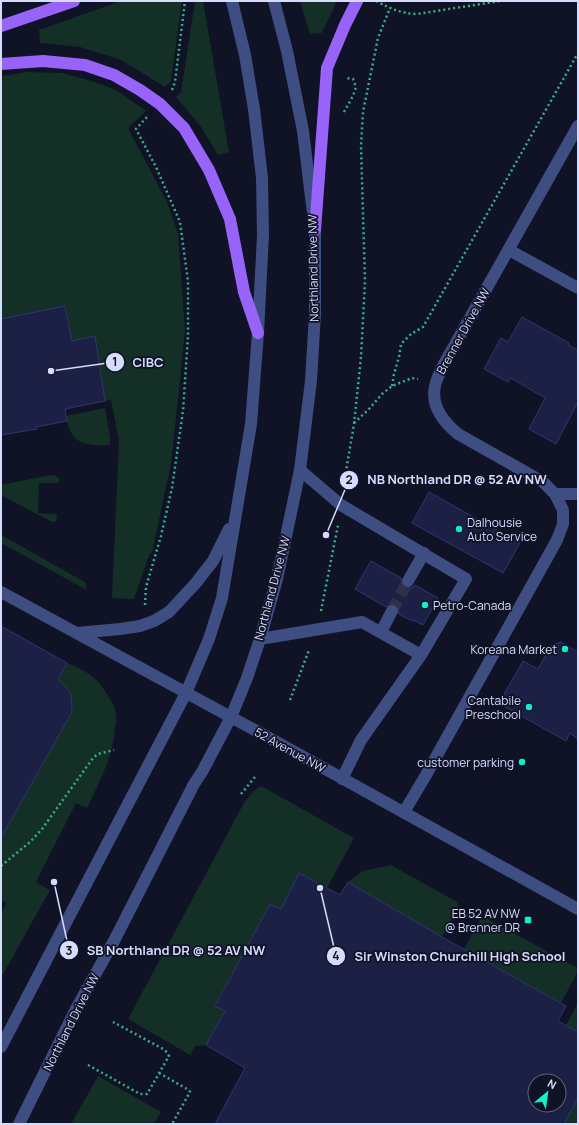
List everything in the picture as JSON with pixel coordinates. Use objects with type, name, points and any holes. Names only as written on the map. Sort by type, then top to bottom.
[{"type":"main road","points":[[1,26],[74,1]]},
{"type":"main road","points":[[315,230],[327,68],[357,1]]},
{"type":"main road","points":[[1,64],[43,61],[85,65],[114,75],[160,104],[184,128],[208,170],[230,219],[244,292],[258,334]]},
{"type":"street","points":[[1,1047],[186,693],[209,639],[222,598],[251,424],[258,334],[262,235],[262,178],[254,109],[245,55],[232,1]]},
{"type":"street","name":"Northland Drive NW","points":[[19,1124],[76,1009],[115,939],[194,784],[202,772],[231,717],[247,678],[260,639],[277,579],[300,470],[311,381],[315,314],[315,230],[303,131],[287,52],[274,1]]},
{"type":"street","name":"Brenner Drive NW","points":[[404,812],[557,540],[563,524],[563,510],[555,494],[543,482],[458,434],[449,427],[435,405],[434,394],[436,381],[444,364],[578,126]]},
{"type":"street","points":[[509,250],[578,288]]},
{"type":"street","points":[[300,470],[341,505],[466,579],[421,655],[361,740],[342,778]]},
{"type":"street","points":[[555,494],[578,494]]},
{"type":"street","points":[[77,633],[120,630],[140,626],[154,621],[169,612],[213,562],[236,516]]},
{"type":"street","points":[[408,581],[424,553]]},
{"type":"street","name":"52 Avenue NW","points":[[1,592],[404,812],[578,909]]},
{"type":"street","points":[[381,632],[392,611]]},
{"type":"street","points":[[260,639],[362,622],[421,655]]},
{"type":"path","points":[[172,91],[185,1]]},
{"type":"path","points":[[375,1],[404,13],[417,14],[500,1]]},
{"type":"path","points":[[290,700],[317,630],[337,536],[354,424],[361,357],[365,281],[361,146],[363,112],[378,38],[390,8]]},
{"type":"path","points":[[392,386],[401,344],[411,334],[423,327],[578,53]]},
{"type":"path","points":[[145,607],[146,588],[161,536],[172,488],[183,410],[188,336],[188,281],[180,222],[156,167],[136,129],[149,115]]},
{"type":"path","points":[[354,424],[370,409],[382,394],[392,386],[412,378],[436,381]]},
{"type":"path","points":[[1,866],[30,842],[42,829],[93,758],[98,754],[114,750]]},
{"type":"path","points":[[241,794],[255,777]]},
{"type":"path","points":[[88,1065],[140,1094],[147,1094],[169,1056],[165,1050],[113,1022]]},
{"type":"path","points":[[159,1073],[190,1092],[172,1124]]},
{"type":"green space","points":[[121,1],[182,1],[171,81],[165,87],[121,60],[80,47],[40,43],[39,30]]},
{"type":"green space","points":[[195,1],[203,1],[229,152],[218,155],[201,127],[176,97],[181,92]]},
{"type":"green space","points":[[300,1],[337,1],[322,33],[310,34]]},
{"type":"green space","points":[[27,72],[63,73],[91,81],[116,90],[146,111],[128,128],[167,202],[178,233],[185,330],[171,464],[152,553],[150,553],[134,599],[112,598],[119,441],[111,400],[105,401],[95,337],[72,341],[65,306],[1,319],[1,76]]},
{"type":"green space","points":[[105,408],[110,445],[86,444],[75,438],[68,425],[66,416]]},
{"type":"green space","points":[[50,475],[57,476],[59,481],[58,483],[39,483],[38,513],[55,514],[57,515],[56,521],[52,522],[1,495],[1,485]]},
{"type":"green space","points":[[1,535],[85,582],[87,590],[1,543]]},
{"type":"green space","points":[[67,663],[85,671],[95,679],[103,688],[113,704],[116,719],[112,749],[97,788],[87,808],[76,803],[36,882],[50,890],[1,978],[1,914],[6,903],[1,900],[1,838],[72,712],[72,697],[66,687],[58,680]]},
{"type":"green space","points":[[261,786],[354,838],[327,888],[299,873],[281,909],[270,904],[215,1005],[225,1011],[206,1045],[195,1046],[190,1055],[128,1019],[245,801]]},
{"type":"green space","points":[[391,865],[457,902],[459,907],[442,937],[348,882],[363,871]]},
{"type":"green space","points":[[484,917],[576,967],[578,971],[561,1003],[464,949],[481,918]]},
{"type":"green space","points":[[578,1003],[578,1032],[566,1025]]},
{"type":"green space","points":[[98,1076],[161,1112],[154,1124],[71,1124]]},
{"type":"green space","points":[[578,1098],[578,1124],[564,1124]]},
{"type":"building","points":[[65,306],[72,341],[95,336],[105,401],[65,409],[67,421],[36,427],[37,429],[1,435],[1,319]]},
{"type":"building","points":[[522,317],[569,343],[568,345],[578,350],[578,402],[556,444],[529,429],[545,398],[511,378],[508,382],[484,369],[501,338],[508,342]]},
{"type":"building","name":"Dalhousie Auto Service","points":[[429,492],[520,543],[503,573],[412,523]]},
{"type":"building","points":[[371,561],[401,578],[401,584],[405,588],[411,588],[415,585],[438,598],[423,625],[399,614],[398,607],[396,605],[391,604],[386,607],[355,589]]},
{"type":"building","points":[[1,626],[67,663],[58,679],[69,690],[71,695],[72,712],[1,838]]},
{"type":"building","points":[[561,642],[578,652],[578,739],[570,733],[566,741],[502,705],[507,698],[503,696],[523,661],[538,669],[551,645]]},
{"type":"building","points":[[299,873],[340,895],[348,882],[442,937],[566,1006],[558,1021],[578,1032],[578,1098],[564,1124],[215,1124],[245,1068],[206,1045],[225,1011],[215,1006],[270,904],[281,909]]},
{"type":"tunnel","points":[[392,611],[408,581]]},
{"type":"place","name":"CIBC","points":[[51,371]]},
{"type":"place","name":"Dalhousie Auto Service","points":[[459,529]]},
{"type":"place","name":"NB Northland DR @ 52 AV NW","points":[[326,535]]},
{"type":"place","name":"Petro-Canada","points":[[425,605]]},
{"type":"place","name":"Koreana Market","points":[[565,649]]},
{"type":"place","name":"Cantabile Preschool","points":[[529,707]]},
{"type":"place","name":"customer parking","points":[[522,762]]},
{"type":"place","name":"SB Northland DR @ 52 AV NW","points":[[54,882]]},
{"type":"place","name":"Sir Winston Churchill High School","points":[[320,888]]},
{"type":"place","name":"EB 52 AV NW @ Brenner DR","points":[[528,920]]}]
